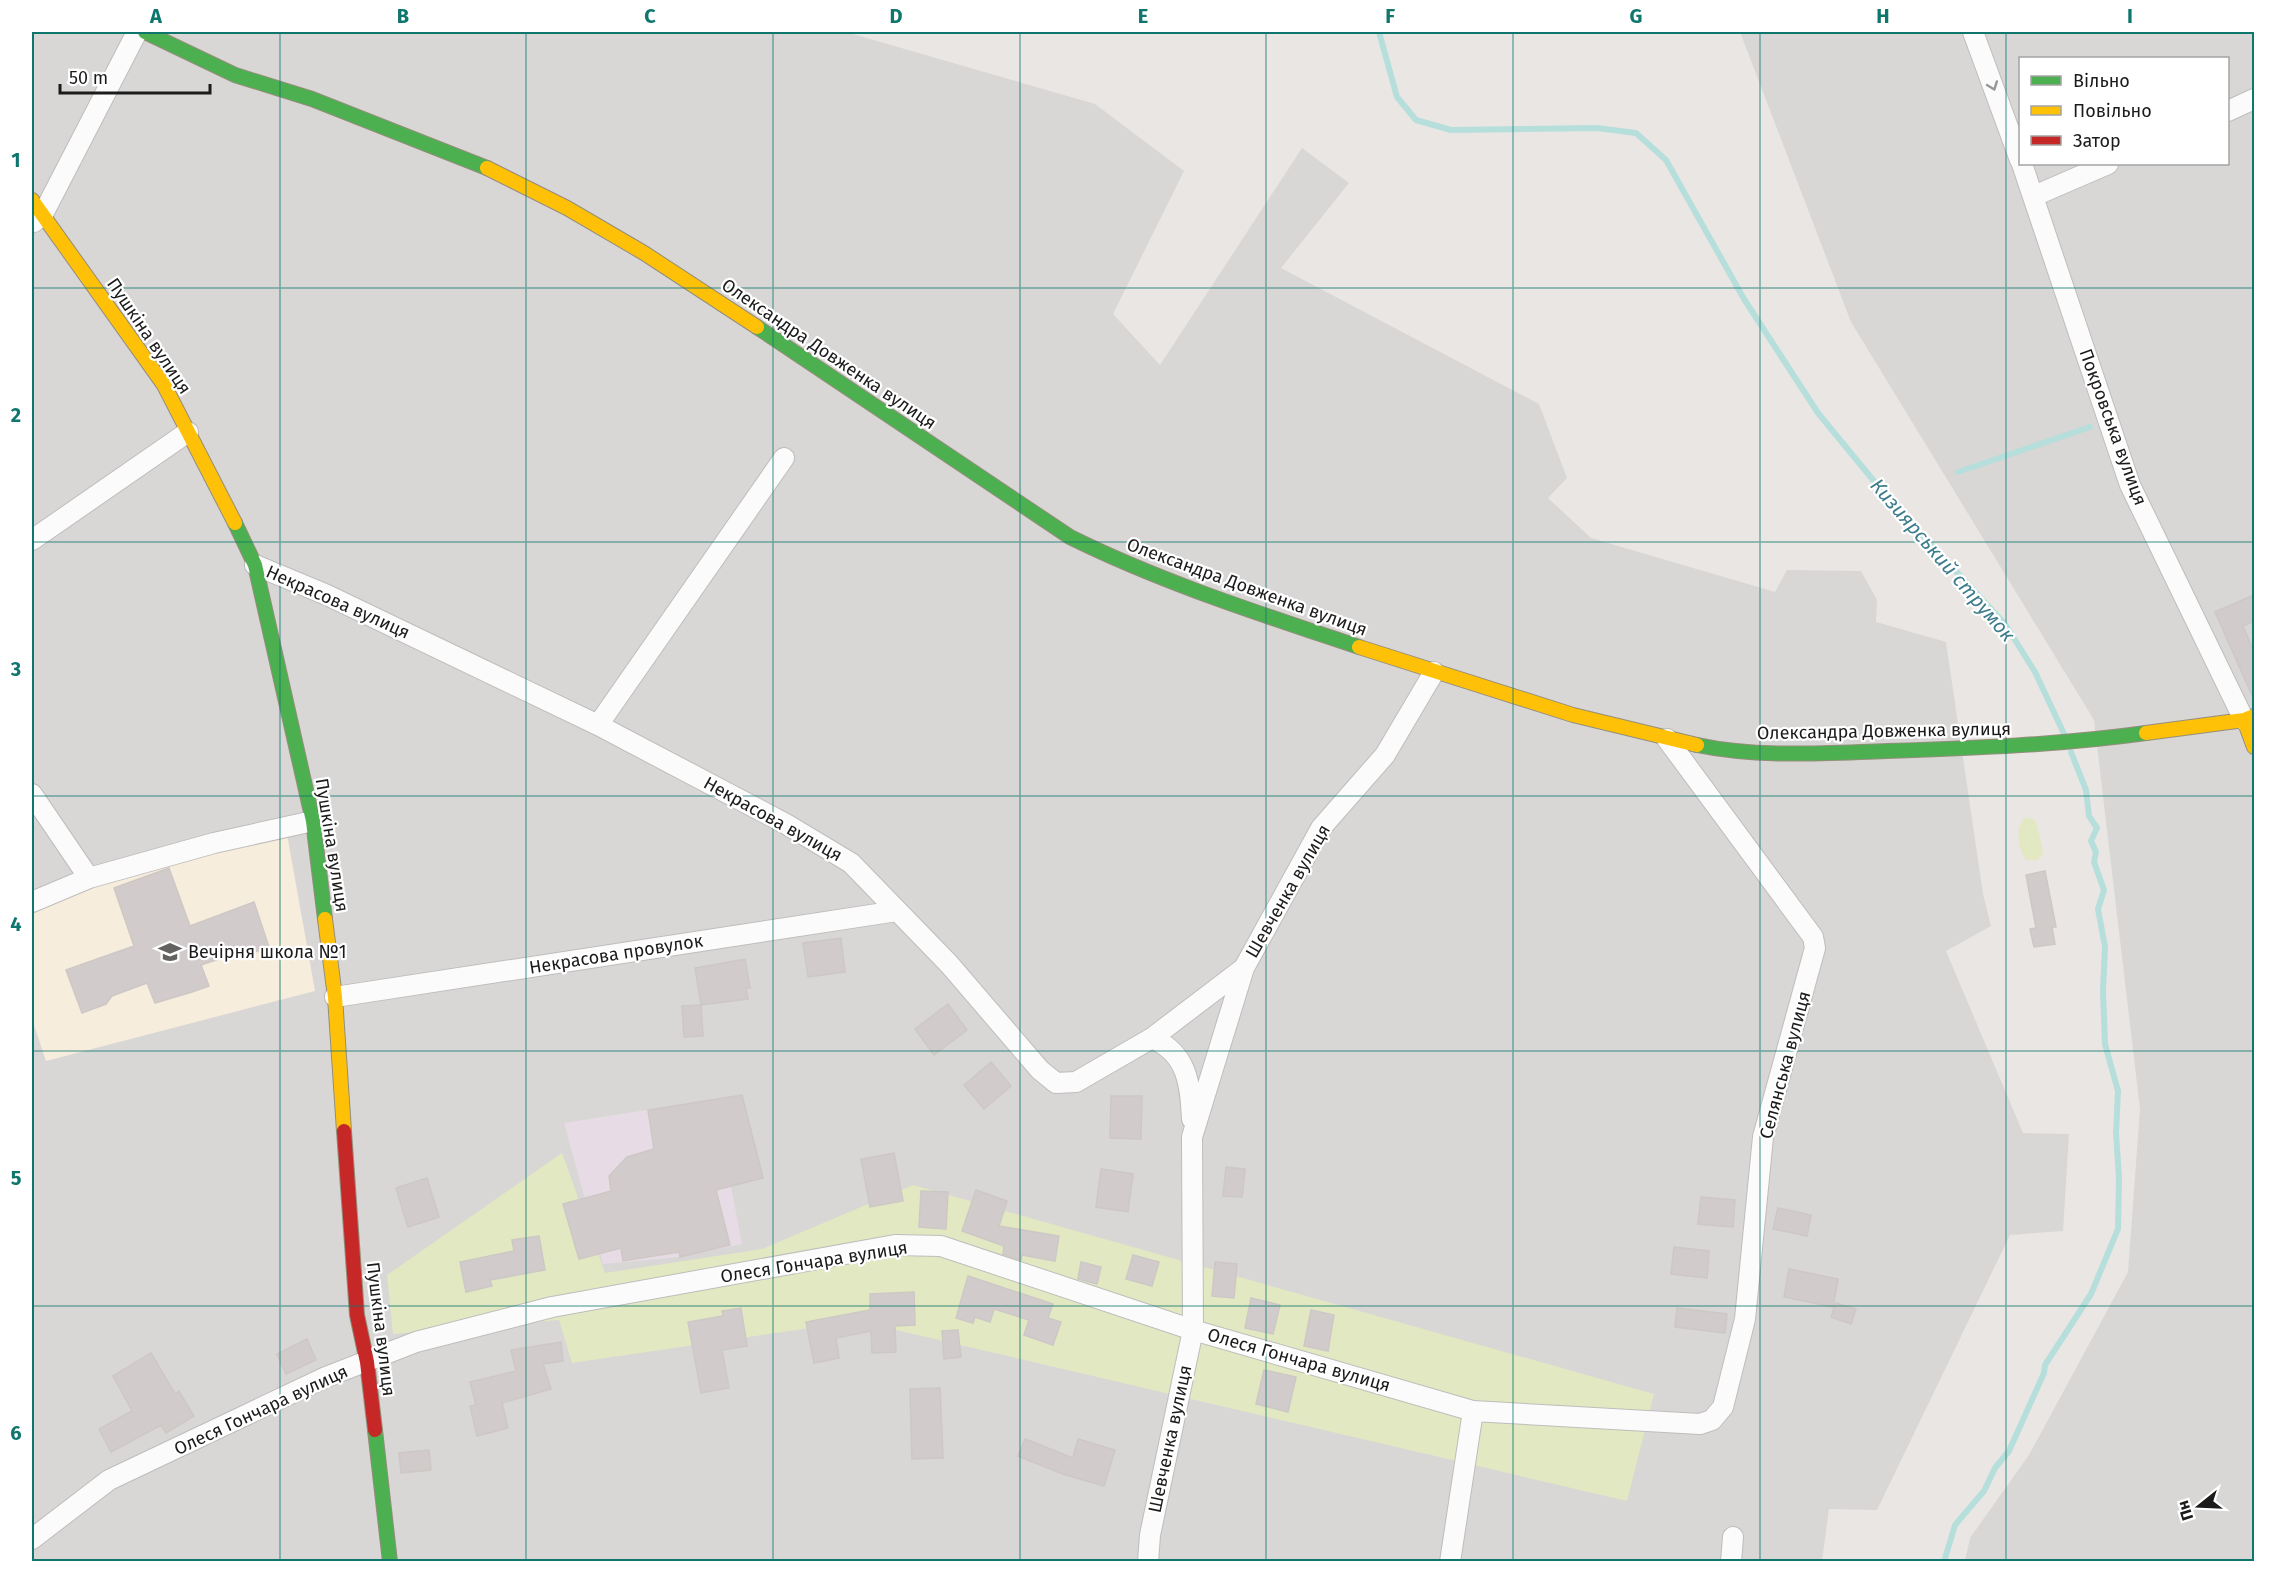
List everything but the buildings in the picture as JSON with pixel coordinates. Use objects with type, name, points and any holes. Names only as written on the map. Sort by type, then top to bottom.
[{"type":"street","points":[[35,212],[137,32]]},
{"type":"street","name":"Олександра Довженка вулиця","points":[[144,32],[235,75],[312,99],[471,160],[567,208],[644,252],[1070,537],[1116,560],[1180,586],[1434,672],[1573,716],[1667,739],[1720,750],[1790,754],[2030,746],[2081,742],[2249,718]]},
{"type":"street","name":"Покровська вулиця","points":[[1973,32],[2019,157]]},
{"type":"street","points":[[2229,111],[2254,99]]},
{"type":"street","name":"Покровська вулиця","points":[[2022,165],[2130,485],[2249,718],[2254,747]]},
{"type":"street","points":[[2034,196],[2106,165]]},
{"type":"street","name":"Пушкіна вулиця","points":[[35,212],[164,385],[255,565],[313,821],[335,997],[357,1315],[367,1362],[390,1562]]},
{"type":"street","points":[[32,540],[189,432]]},
{"type":"street","points":[[598,726],[784,458]]},
{"type":"street","name":"Некрасова вулиця","points":[[255,565],[327,595],[598,726],[786,824],[851,862],[949,964],[1040,1070],[1056,1083],[1076,1082],[1152,1038],[1244,968]]},
{"type":"street","name":"Шевченка вулиця","points":[[1192,1137],[1244,968],[1320,828],[1385,755],[1434,672]]},
{"type":"street","name":"Селянська вулиця","points":[[1667,739],[1813,937],[1815,948],[1763,1137],[1746,1318],[1724,1407],[1712,1420],[1700,1424]]},
{"type":"street","points":[[32,794],[89,878]]},
{"type":"street","points":[[32,902],[89,878],[214,843],[313,821]]},
{"type":"street","name":"Некрасова провулок","points":[[335,997],[897,911]]},
{"type":"street","name":"Шевченка вулиця","points":[[1148,1562],[1150,1535],[1193,1330],[1191,1092],[1178,1056],[1168,1045],[1152,1038]]},
{"type":"street","name":"Олеся Гончара вулиця","points":[[32,1539],[109,1480],[326,1377],[417,1342],[552,1307],[895,1245],[941,1246],[1193,1330],[1473,1411],[1700,1424]]},
{"type":"street","points":[[1450,1562],[1473,1411]]},
{"type":"street","points":[[1731,1562],[1733,1537]]},
{"type":"shaded area","points":[[32,32],[846,32],[1095,104],[1184,171],[1113,314],[1160,365],[1302,148],[1349,183],[1281,268],[1539,404],[1567,478],[1548,498],[1591,538],[1775,592],[1787,570],[1861,571],[1877,600],[1876,622],[1946,642],[1983,894],[1991,926],[1946,951],[2023,1133],[2069,1134],[2063,1231],[2010,1235],[1877,1510],[1829,1509],[1822,1561],[32,1562]]},
{"type":"shaded area","points":[[1740,32],[2254,32],[2254,1561],[1965,1561],[1970,1538],[2029,1455],[2128,1272],[2140,1109],[2094,720],[1851,322]]},
{"type":"shaded area","name":"Вечірня школа №1","points":[[287,834],[315,991],[46,1061],[32,1019],[32,912],[110,881]]},
{"type":"shaded area","points":[[742,1095],[731,1186],[742,1244],[680,1257],[603,1264],[564,1123]]},
{"type":"green space","points":[[2026,817],[2034,820],[2037,825],[2043,852],[2038,860],[2026,860],[2021,849],[2018,837],[2022,821]]},
{"type":"green space","points":[[562,1153],[605,1273],[762,1249],[913,1185],[1654,1394],[1627,1501],[858,1321],[572,1363],[559,1320],[393,1334],[387,1275]]},
{"type":"waterway","name":"Кизиярський струмок","points":[[1379,32],[1397,97],[1416,120],[1451,130],[1597,128],[1636,133],[1666,160],[1744,299],[1818,413],[1887,497],[2005,624],[2035,672],[2065,736]]},
{"type":"waterway","points":[[1958,472],[2090,427]]},
{"type":"waterway","name":"Кизиярський струмок","points":[[1944,1562],[1955,1525],[1984,1491],[1995,1468],[2009,1451],[2044,1373],[2045,1365],[2091,1294],[2118,1229],[2119,1178],[2116,1133],[2118,1091],[2105,1044],[2103,991],[2105,947],[2098,909],[2104,890],[2094,862],[2096,852],[2091,841],[2097,828],[2089,816],[2086,790],[2071,752]]},
{"type":"traffic: fast","points":[[145,32],[235,75],[312,99],[487,168]]},
{"type":"traffic: fast","points":[[757,327],[1070,537],[1176,583],[1359,647]]},
{"type":"traffic: fast","points":[[235,523],[255,565],[313,821],[325,919]]},
{"type":"traffic: fast","points":[[1697,745],[1744,752],[1816,753],[1952,749],[2146,733]]},
{"type":"traffic: fast","points":[[375,1430],[390,1562]]},
{"type":"traffic: slow","points":[[487,168],[567,208],[644,253],[757,327]]},
{"type":"traffic: slow","points":[[32,200],[164,385],[235,523]]},
{"type":"traffic: slow","points":[[1359,647],[1573,715],[1697,745]]},
{"type":"traffic: slow","points":[[2146,733],[2244,720],[2254,716]]},
{"type":"traffic: slow","points":[[2244,720],[2254,747]]},
{"type":"traffic: slow","points":[[325,919],[335,997],[344,1131]]},
{"type":"traffic: jam","points":[[344,1131],[357,1315],[367,1362],[375,1430]]},
{"type":"place","name":"Вечірня школа №1","points":[[170,952]]}]
